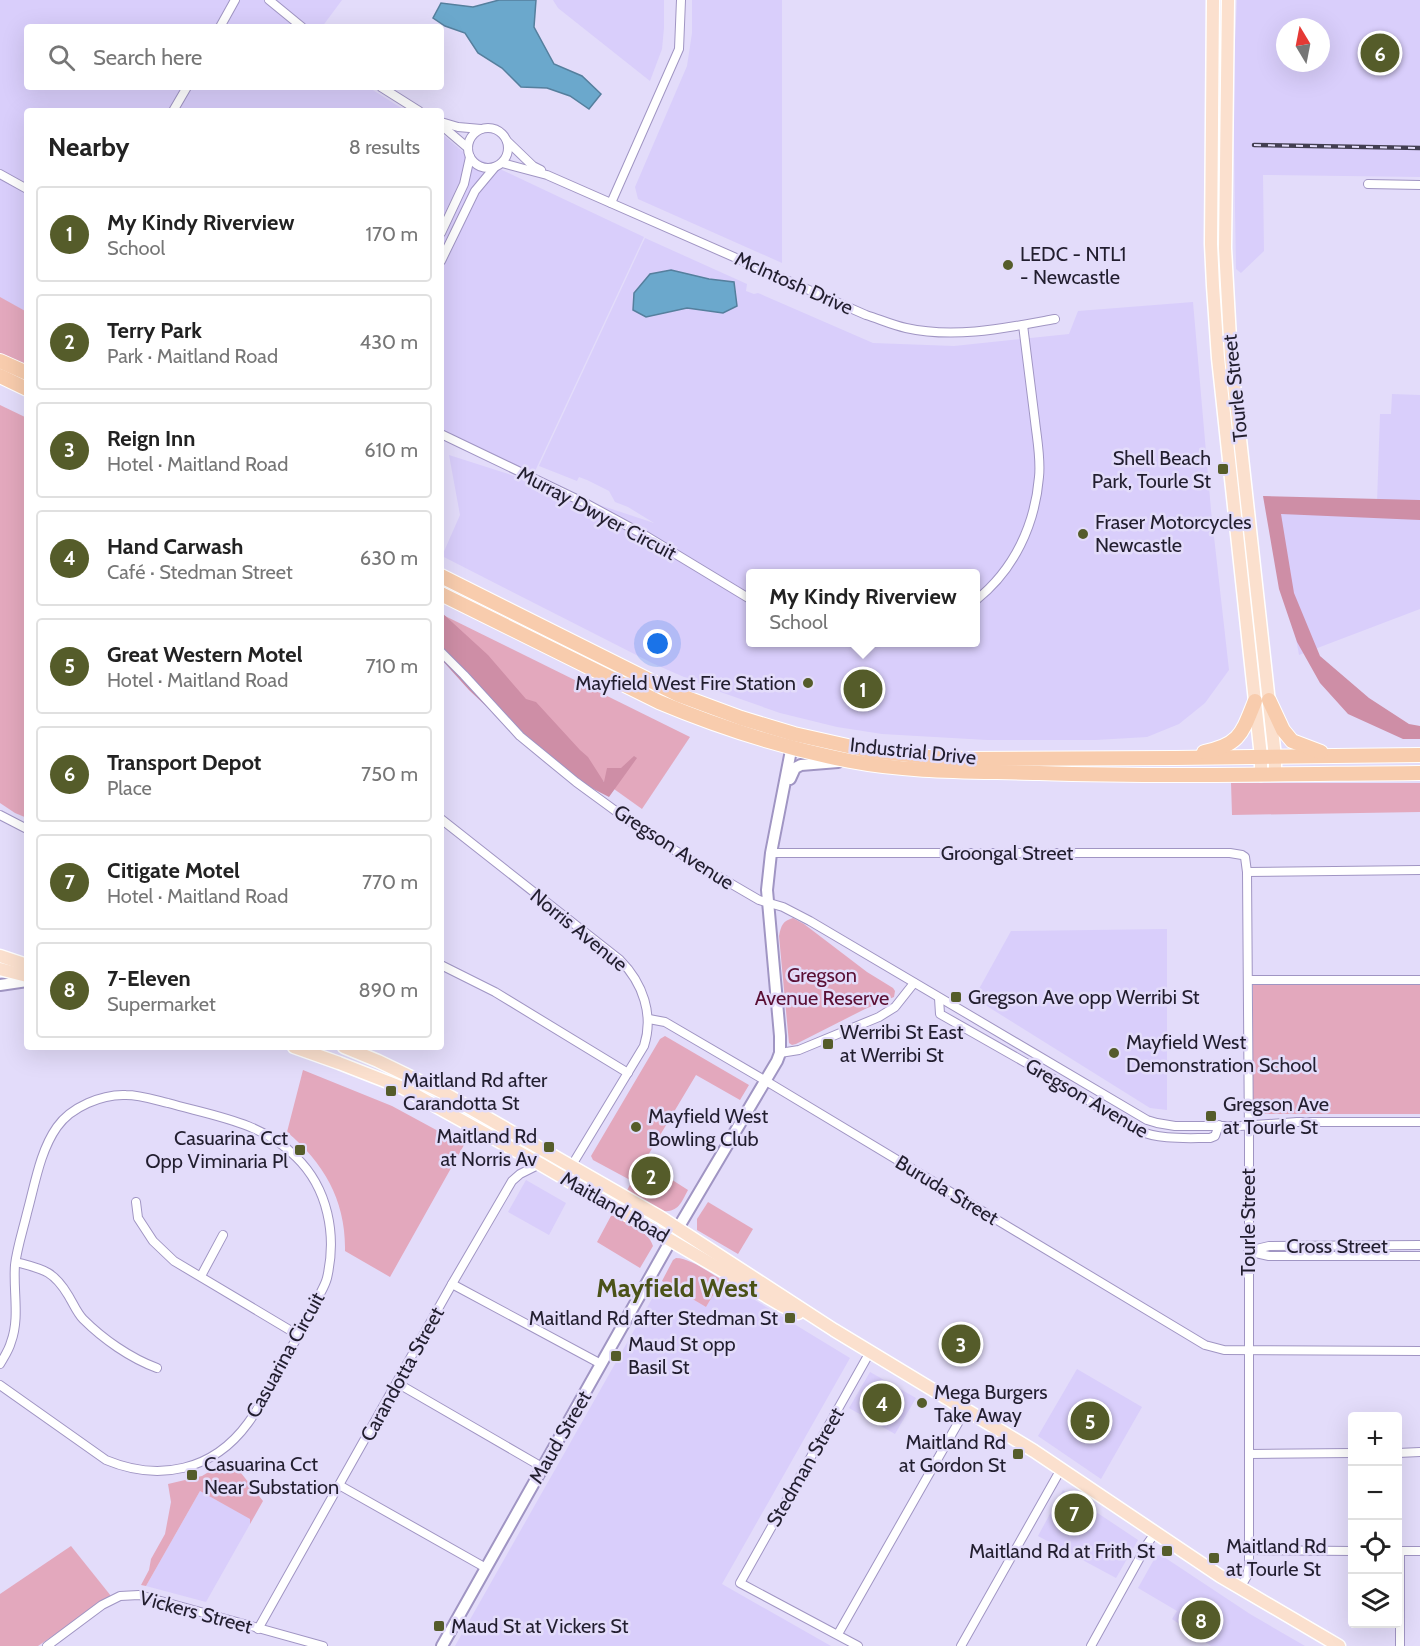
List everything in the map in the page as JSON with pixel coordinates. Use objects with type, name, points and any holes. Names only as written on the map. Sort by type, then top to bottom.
[{"type":"highway","points":[[0,362],[24,372]]},
{"type":"highway","points":[[0,376],[24,388]]},
{"type":"highway","name":"Industrial Drive","points":[[444,578],[678,695],[794,734],[870,751],[938,758],[1045,759],[1420,755]]},
{"type":"highway","name":"Industrial Drive","points":[[444,595],[659,702],[694,717],[791,748],[851,761],[889,767],[959,772],[1097,776],[1420,773]]},
{"type":"highway","points":[[1175,758],[1216,750],[1234,741],[1262,701],[1292,741],[1338,756]]},
{"type":"main road","name":"Tourle Street","points":[[1213,0],[1211,244],[1213,286],[1219,369],[1262,701]]},
{"type":"main road","name":"Tourle Street","points":[[1228,0],[1226,285],[1268,775]]},
{"type":"main road","points":[[780,1053],[767,890],[771,853],[794,734]]},
{"type":"main road","points":[[782,802],[793,772],[798,766],[851,761]]},
{"type":"main road","points":[[0,956],[24,964]]},
{"type":"main road","points":[[0,969],[24,977]]},
{"type":"main road","points":[[0,985],[24,979]]},
{"type":"main road","name":"Maitland Road","points":[[303,1050],[403,1088],[540,1164],[783,1306],[834,1330]]},
{"type":"main road","name":"Maitland Road","points":[[351,1050],[442,1092],[678,1228],[834,1330],[1061,1469],[1240,1588],[1339,1646]]},
{"type":"main road","name":"Maud Street","points":[[442,1646],[671,1240],[766,1081],[780,1053]]},
{"type":"street","points":[[222,24],[235,0]]},
{"type":"street","points":[[269,0],[298,24]]},
{"type":"street","points":[[611,203],[679,49],[681,0]]},
{"type":"street","points":[[175,108],[185,90]]},
{"type":"street","points":[[386,90],[414,108]]},
{"type":"street","points":[[444,125],[497,129],[503,134],[509,149],[507,157],[475,190],[444,255]]},
{"type":"street","points":[[444,127],[469,152],[474,163],[488,168],[499,165]]},
{"type":"street","points":[[444,227],[464,184],[470,139],[482,129]]},
{"type":"street","name":"McIntosh Drive","points":[[507,141],[547,175]]},
{"type":"street","name":"McIntosh Drive","points":[[499,165],[547,175],[866,315],[907,328],[947,332],[986,331],[1055,320]]},
{"type":"street","points":[[0,174],[24,187]]},
{"type":"street","points":[[1368,184],[1420,185]]},
{"type":"street","points":[[980,596],[988,590],[1016,555],[1027,532],[1036,503],[1040,474],[1038,446],[1023,325]]},
{"type":"street","name":"Murray Dwyer Circuit","points":[[444,435],[585,503],[646,536],[746,597]]},
{"type":"street","name":"Gregson Avenue","points":[[444,655],[520,736],[576,782],[643,831],[748,894],[768,904],[783,907],[810,921],[1147,1120],[1165,1125],[1420,1122]]},
{"type":"street","points":[[0,815],[24,827]]},
{"type":"street","name":"Norris Avenue","points":[[444,821],[620,960],[631,971],[641,989],[649,1019],[644,1046],[572,1165]]},
{"type":"street","name":"Groongal Street","points":[[771,853],[1230,853],[1242,855]]},
{"type":"street","name":"Tourle Street","points":[[1240,1588],[1249,1571],[1250,1454],[1247,872],[1246,861],[1242,855]]},
{"type":"street","points":[[1247,872],[1420,870]]},
{"type":"street","points":[[444,966],[495,992],[628,1073]]},
{"type":"street","points":[[1248,980],[1420,980]]},
{"type":"street","points":[[780,1053],[799,1050],[879,1017],[895,1007],[914,983]]},
{"type":"street","name":"Gregson Avenue","points":[[939,998],[940,1014],[1042,1072],[1136,1130],[1164,1138],[1210,1138],[1215,1136],[1219,1125]]},
{"type":"street","name":"Buruda Street","points":[[649,1019],[665,1022],[766,1081],[1205,1345],[1224,1350],[1420,1351]]},
{"type":"street","name":"Casuarina Circuit","points":[[0,1364],[11,1342],[15,1319],[16,1262],[40,1166],[47,1145],[58,1125],[72,1112],[107,1096],[126,1095],[156,1100],[246,1124],[274,1137],[297,1157],[318,1186],[329,1218],[332,1241],[326,1280],[248,1423],[220,1451],[183,1468],[142,1471],[123,1467],[106,1460],[0,1385]]},
{"type":"street","name":"Carandotta Street","points":[[258,1629],[512,1181],[526,1170],[540,1164]]},
{"type":"street","points":[[136,1202],[138,1218],[153,1241],[174,1261],[298,1335]]},
{"type":"street","points":[[201,1276],[223,1235]]},
{"type":"street","name":"Cross Street","points":[[1248,1251],[1269,1246],[1420,1245]]},
{"type":"street","name":"Cross Street","points":[[1248,1251],[1269,1256],[1420,1256]]},
{"type":"street","points":[[16,1262],[45,1270],[61,1283],[82,1318],[116,1346],[157,1368]]},
{"type":"street","points":[[452,1284],[601,1364]]},
{"type":"street","name":"Stedman Street","points":[[838,1634],[740,1583],[870,1352]]},
{"type":"street","points":[[397,1383],[542,1467]]},
{"type":"street","points":[[858,1646],[838,1634],[966,1409]]},
{"type":"street","points":[[1402,1453],[1420,1452]]},
{"type":"street","points":[[1250,1454],[1348,1453]]},
{"type":"street","points":[[962,1646],[1061,1469]]},
{"type":"street","points":[[339,1485],[486,1568]]},
{"type":"street","points":[[1091,1646],[1155,1533]]},
{"type":"street","points":[[1249,1550],[1348,1551]]},
{"type":"street","points":[[1402,1551],[1420,1551]]},
{"type":"street","points":[[1399,1574],[1400,1646]]},
{"type":"street","name":"Vickers Street","points":[[47,1646],[102,1605],[120,1596],[139,1594],[323,1646]]},
{"type":"shaded area","points":[[0,0],[342,0],[324,24],[24,24],[24,90],[373,90],[401,108],[24,108],[24,310],[0,298]]},
{"type":"shaded area","points":[[553,0],[664,0],[662,49],[650,81],[558,8]]},
{"type":"shaded area","points":[[692,0],[782,0],[782,263],[638,199],[635,187],[687,66],[692,33]]},
{"type":"shaded area","points":[[1237,0],[1420,0],[1420,177],[1263,175],[1264,251],[1241,273],[1236,269],[1233,85]]},
{"type":"shaded area","points":[[444,136],[462,151],[644,237],[530,482],[654,523],[615,502],[609,491],[587,480],[579,477],[577,481],[539,466],[645,238],[747,284],[746,291],[758,293],[873,343],[954,346],[1069,334],[1078,311],[1193,302],[1211,510],[1229,670],[1205,703],[1179,724],[1147,737],[1096,740],[987,740],[882,734],[837,727],[780,713],[709,688],[652,663],[444,557],[444,551],[460,515],[449,455],[524,479],[444,440]]},
{"type":"shaded area","points":[[1392,394],[1420,395],[1420,609],[1299,655],[1272,500],[1377,503],[1380,414],[1391,414]]},
{"type":"shaded area","points":[[1263,496],[1420,500],[1420,520],[1281,514],[1294,593],[1320,656],[1369,698],[1409,724],[1420,726],[1420,739],[1403,739],[1348,714],[1320,683],[1297,642],[1279,589]]},
{"type":"shaded area","points":[[444,615],[488,655],[526,699],[536,702],[588,757],[604,782],[607,768],[621,768],[634,756],[637,758],[609,797],[545,762],[469,690],[444,662]]},
{"type":"shaded area","name":"Mayfield West Demonstration School","points":[[1167,929],[1167,1110],[1150,1108],[974,998],[1011,931]]},
{"type":"shaded area","points":[[526,1180],[566,1203],[549,1235],[508,1212]]},
{"type":"shaded area","points":[[722,1280],[850,1358],[722,1584],[831,1646],[455,1646],[662,1281],[706,1307]]},
{"type":"shaded area","points":[[1077,1369],[1142,1407],[1101,1479],[1038,1436]]},
{"type":"shaded area","points":[[870,1372],[916,1398],[895,1434],[849,1408]]},
{"type":"shaded area","points":[[1063,1490],[1138,1540],[1116,1578],[1038,1536]]},
{"type":"shaded area","points":[[200,1491],[251,1519],[206,1602],[146,1586]]},
{"type":"shaded area","points":[[1161,1555],[1250,1614],[1305,1646],[1211,1646],[1172,1619],[1177,1611],[1138,1588],[1156,1556]]},
{"type":"green space","points":[[0,297],[24,310],[24,365],[0,354]]},
{"type":"green space","points":[[0,405],[24,417],[24,817],[0,803]]},
{"type":"green space","points":[[444,615],[690,737],[642,809],[600,779]]},
{"type":"green space","points":[[1231,783],[1420,783],[1420,812],[1232,815]]},
{"type":"green space","name":"Gregson Avenue Reserve","points":[[793,918],[867,972],[893,988],[894,997],[796,1044],[789,1043],[779,936],[783,924]]},
{"type":"green space","points":[[1253,985],[1420,985],[1420,1114],[1253,1114]]},
{"type":"green space","name":"Mayfield West Bowling Club","points":[[665,1036],[749,1085],[740,1100],[696,1075],[644,1162],[688,1190],[678,1207],[670,1211],[659,1211],[625,1194],[632,1181],[593,1160],[591,1156],[660,1039]]},
{"type":"green space","points":[[303,1070],[392,1106],[464,1145],[390,1277],[345,1251],[342,1216],[330,1184],[312,1157],[287,1132]]},
{"type":"green space","points":[[708,1202],[753,1229],[738,1254],[697,1230],[697,1219]]},
{"type":"green space","points":[[612,1214],[636,1227],[650,1240],[653,1246],[640,1268],[597,1242]]},
{"type":"green space","points":[[676,1258],[694,1263],[722,1280],[706,1307],[662,1281]]},
{"type":"green space","points":[[230,1459],[263,1501],[250,1524],[250,1519],[200,1491],[146,1586],[141,1585],[149,1570],[151,1559],[165,1534],[171,1502],[168,1484],[202,1476]]},
{"type":"green space","points":[[71,1546],[111,1596],[38,1646],[0,1646],[0,1594]]},
{"type":"water","points":[[499,0],[536,0],[534,27],[554,64],[582,76],[601,94],[589,109],[570,96],[547,88],[521,87],[502,68],[478,53],[465,33],[445,26],[433,18],[441,3],[473,7]]},
{"type":"water","points":[[671,270],[734,282],[737,306],[723,313],[687,308],[646,317],[633,310],[634,293],[650,274]]},
{"type":"railway","points":[[1254,145],[1420,148]]},
{"type":"place","name":"Transport Depot","points":[[1380,53]]},
{"type":"place","name":"LEDC - NTL1 - Newcastle","points":[[1008,265]]},
{"type":"place","name":"Shell Beach Park, Tourle St","points":[[1223,469]]},
{"type":"place","name":"Fraser Motorcycles Newcastle","points":[[1083,534]]},
{"type":"place","name":"Mayfield West Fire Station","points":[[808,683]]},
{"type":"place","name":"My Kindy Riverview","points":[[863,689]]},
{"type":"place","name":"Gregson Ave opp Werribi St","points":[[956,997]]},
{"type":"place","name":"Werribi St East at Werribi St","points":[[828,1044]]},
{"type":"place","name":"Mayfield West Demonstration School","points":[[1114,1053]]},
{"type":"place","name":"Maitland Rd after Carandotta St","points":[[391,1091]]},
{"type":"place","name":"Gregson Ave at Tourle St","points":[[1211,1116]]},
{"type":"place","name":"Mayfield West Bowling Club","points":[[636,1127]]},
{"type":"place","name":"Maitland Rd at Norris Av","points":[[549,1147]]},
{"type":"place","name":"Casuarina Cct Opp Viminaria Pl","points":[[300,1150]]},
{"type":"place","name":"Terry Park","points":[[651,1176]]},
{"type":"place","name":"Maitland Rd after Stedman St","points":[[790,1318]]},
{"type":"place","name":"Reign Inn","points":[[961,1344]]},
{"type":"place","name":"Maud St opp Basil St","points":[[616,1356]]},
{"type":"place","name":"Hand Carwash","points":[[882,1403]]},
{"type":"place","name":"Mega Burgers Take Away","points":[[922,1403]]},
{"type":"place","name":"Great Western Motel","points":[[1090,1421]]},
{"type":"place","name":"Maitland Rd at Gordon St","points":[[1018,1454]]},
{"type":"place","name":"Casuarina Cct Near Substation","points":[[192,1475]]},
{"type":"place","name":"Citigate Motel","points":[[1074,1513]]},
{"type":"place","name":"Maitland Rd at Frith St","points":[[1167,1551]]},
{"type":"place","name":"Maitland Rd at Tourle St","points":[[1214,1558]]},
{"type":"place","name":"7-Eleven","points":[[1201,1620]]},
{"type":"place","name":"Maud St at Vickers St","points":[[439,1626]]},
{"type":"district","name":"Mayfield West","points":[[677,1288]]}]
